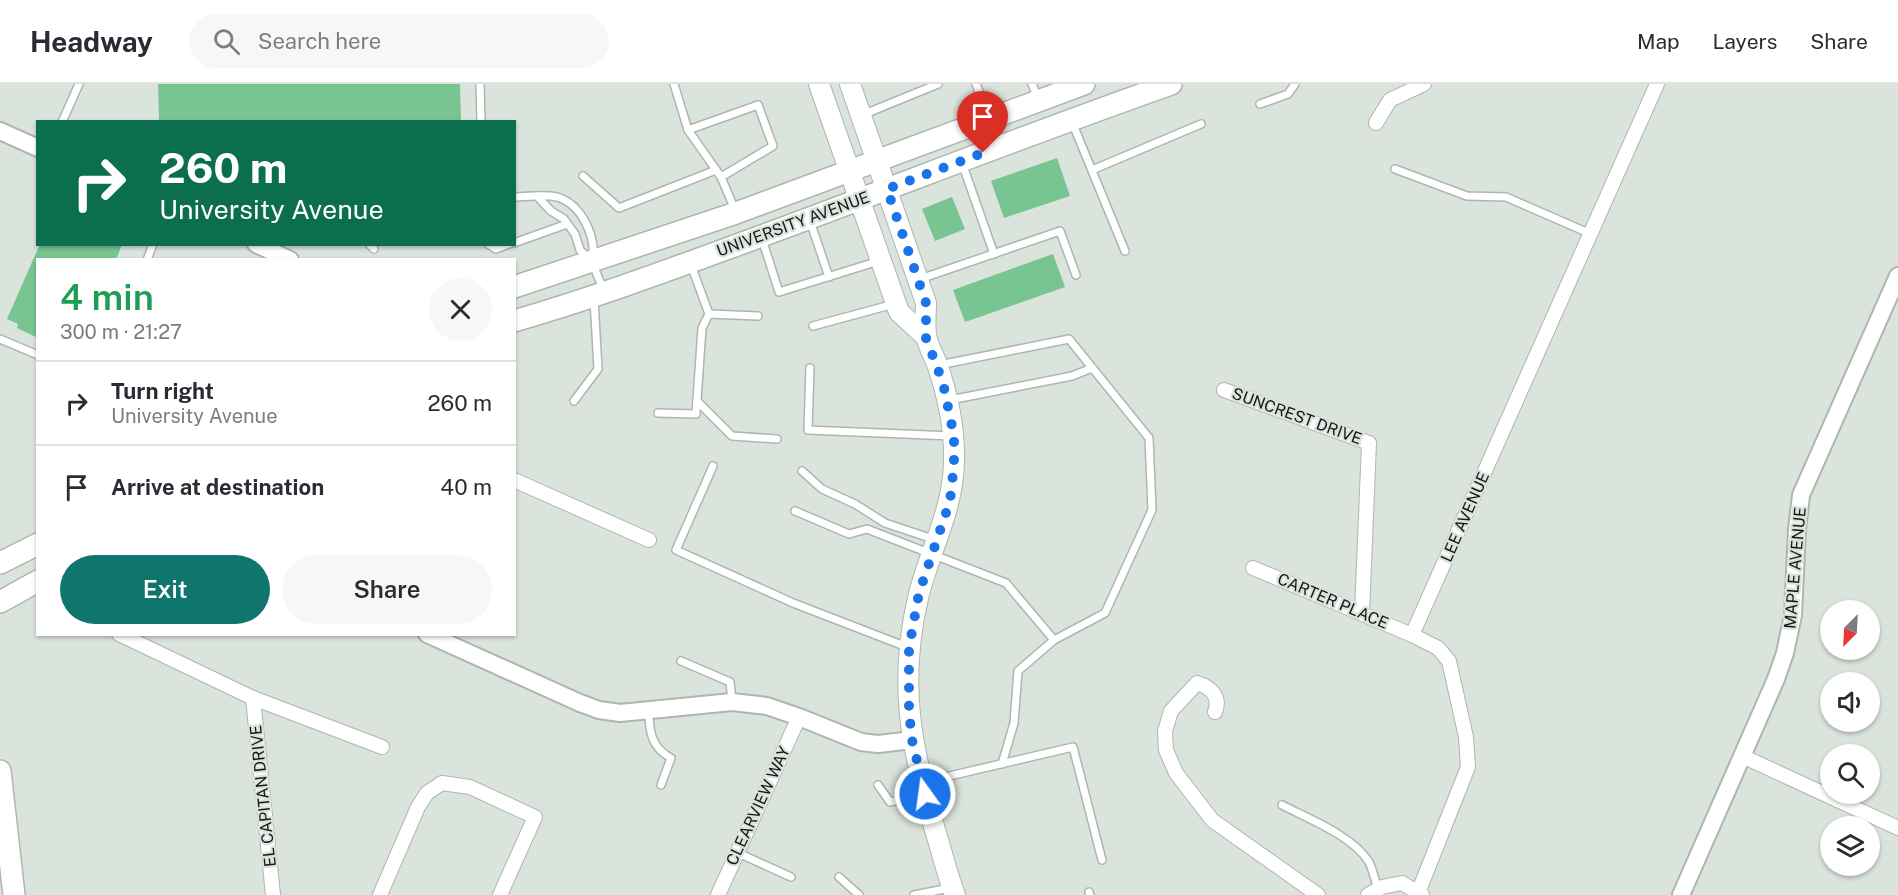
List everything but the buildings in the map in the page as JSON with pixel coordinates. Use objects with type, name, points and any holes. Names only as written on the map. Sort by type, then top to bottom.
[{"type":"main road","points":[[819,84],[899,312],[926,338],[938,365],[948,400],[954,436],[950,501],[919,593],[909,648],[909,711],[912,740],[923,789],[954,891]]},
{"type":"main road","points":[[850,84],[926,303],[926,338]]},
{"type":"main road","name":"UNIVERSITY AVENUE","points":[[516,286],[736,213],[990,120],[1036,92],[1082,84]]},
{"type":"main road","name":"UNIVERSITY AVENUE","points":[[516,320],[599,295],[761,237],[1171,84]]},
{"type":"main road","points":[[0,563],[36,545]]},
{"type":"main road","points":[[0,602],[36,582]]},
{"type":"main road","points":[[0,771],[14,895]]},
{"type":"street","points":[[1376,123],[1390,100],[1424,84]]},
{"type":"street","name":"LEE AVENUE","points":[[1412,634],[1657,84]]},
{"type":"street","points":[[0,131],[36,147]]},
{"type":"street","points":[[263,246],[283,252]]},
{"type":"street","name":"MAPLE AVENUE","points":[[1680,895],[1776,679],[1785,653],[1793,615],[1801,495],[1898,276]]},
{"type":"street","name":"SUNCREST DRIVE","points":[[1224,390],[1369,443],[1362,613]]},
{"type":"street","points":[[516,481],[649,540]]},
{"type":"street","name":"CARTER PLACE","points":[[1253,568],[1412,634]]},
{"type":"street","points":[[1373,892],[1382,886],[1402,883],[1420,894],[1468,768],[1466,737],[1449,660],[1438,648],[1412,634]]},
{"type":"street","name":"EL CAPITAN DRIVE","points":[[123,636],[253,698],[382,747]]},
{"type":"street","points":[[430,636],[599,710],[620,713],[649,712],[732,702],[767,706],[861,742],[878,744],[912,740]]},
{"type":"street","points":[[1215,712],[1218,705],[1216,696],[1207,686],[1197,683],[1171,711],[1165,731],[1166,750],[1176,773],[1212,820],[1318,895]]},
{"type":"street","name":"EL CAPITAN DRIVE","points":[[253,698],[273,895]]},
{"type":"street","name":"CLEARVIEW WAY","points":[[718,895],[799,717]]},
{"type":"street","points":[[1742,756],[1898,828]]},
{"type":"street","points":[[380,895],[418,807],[427,793],[442,783],[470,787],[535,817],[500,895]]},
{"type":"lane","points":[[63,120],[79,84]]},
{"type":"lane","points":[[480,84],[481,120]]},
{"type":"lane","points":[[674,84],[688,130],[718,174],[736,213]]},
{"type":"lane","points":[[862,116],[938,84]]},
{"type":"lane","points":[[976,84],[990,120]]},
{"type":"lane","points":[[1260,104],[1288,94],[1295,84]]},
{"type":"lane","points":[[583,176],[619,208],[718,174],[773,146],[758,105],[688,130]]},
{"type":"lane","points":[[1071,120],[1125,252]]},
{"type":"lane","points":[[1092,170],[1201,124]]},
{"type":"lane","points":[[961,161],[994,254]]},
{"type":"lane","points":[[1395,169],[1467,196],[1506,197],[1591,234]]},
{"type":"lane","points":[[537,196],[567,224],[575,234],[580,250],[592,262]]},
{"type":"lane","points":[[516,197],[557,197],[570,205],[590,230],[594,246],[592,262],[599,295],[598,369],[574,401]]},
{"type":"lane","points":[[809,218],[829,277]]},
{"type":"lane","points":[[516,242],[567,224]]},
{"type":"lane","points":[[918,280],[1060,231],[1076,275]]},
{"type":"lane","points":[[761,237],[779,292],[882,261]]},
{"type":"lane","points":[[658,413],[696,414],[702,328],[709,314],[690,262]]},
{"type":"lane","points":[[813,326],[896,303]]},
{"type":"lane","points":[[709,314],[758,316]]},
{"type":"lane","points":[[0,339],[36,354]]},
{"type":"lane","points":[[938,365],[1069,339],[1149,438],[1152,510],[1105,613],[1054,640],[1018,671],[1014,723],[1002,764]]},
{"type":"lane","points":[[810,368],[808,430],[954,436]]},
{"type":"lane","points":[[948,400],[1072,376],[1092,368]]},
{"type":"lane","points":[[697,401],[732,436],[777,439]]},
{"type":"lane","points":[[713,466],[676,550],[793,603],[909,648]]},
{"type":"lane","points":[[802,471],[822,489],[1006,583],[1054,640]]},
{"type":"lane","points":[[795,511],[849,534],[867,529],[935,548]]},
{"type":"lane","points":[[681,662],[730,682],[732,702]]},
{"type":"lane","points":[[649,712],[649,731],[662,753],[671,758],[661,785]]},
{"type":"lane","points":[[878,785],[890,802],[1002,764],[1073,747],[1102,860]]},
{"type":"lane","points":[[1282,805],[1334,832],[1360,850],[1370,864],[1373,892]]},
{"type":"lane","points":[[736,852],[791,877]]},
{"type":"lane","points":[[839,877],[860,895]]},
{"type":"lane","points":[[914,895],[954,891]]},
{"type":"route","points":[[925,794],[912,740],[909,711],[909,648],[912,621],[919,593],[950,501],[954,436],[948,400],[938,365],[926,338],[926,303],[887,189],[983,153]]}]
